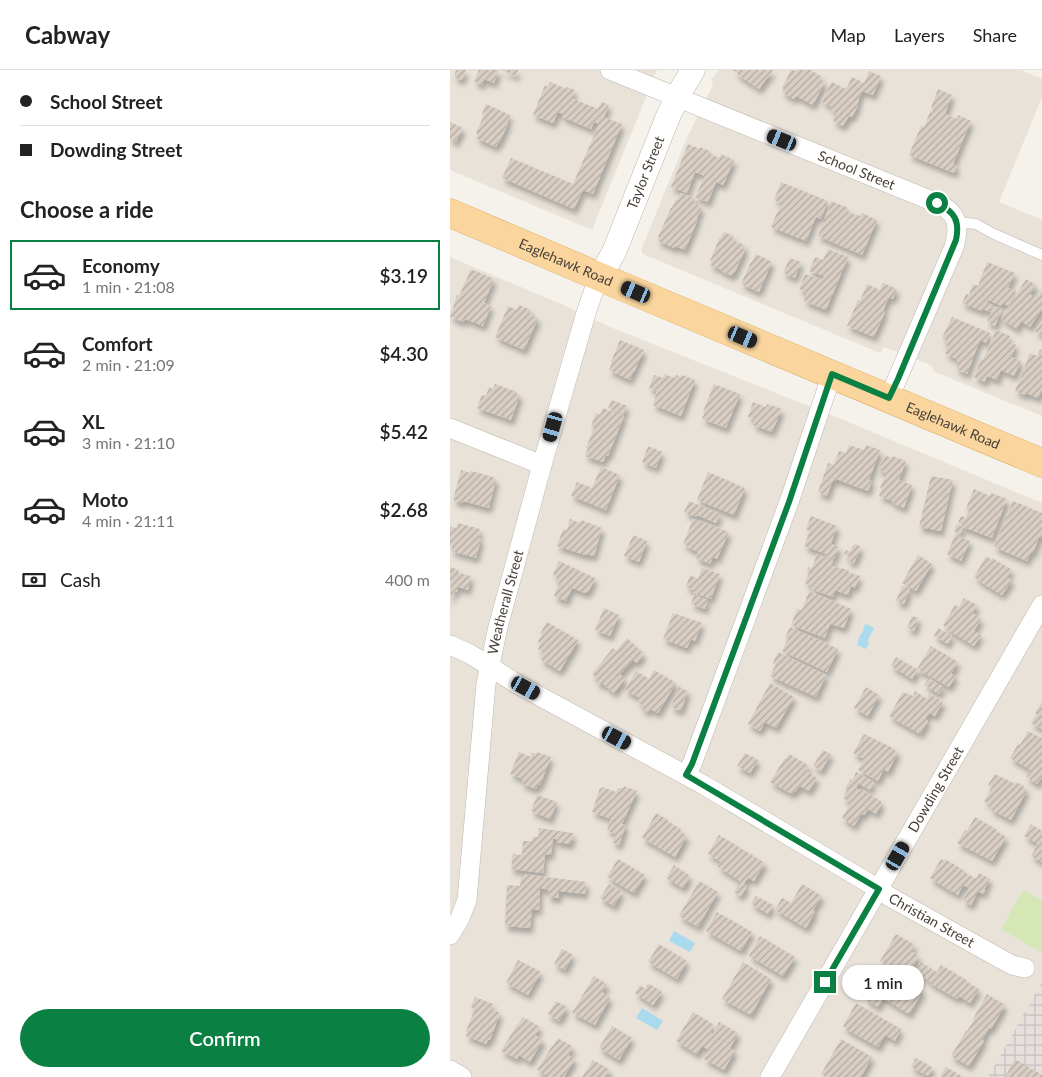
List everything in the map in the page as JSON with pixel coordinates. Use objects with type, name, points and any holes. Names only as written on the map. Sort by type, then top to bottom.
[{"type":"main road","name":"Eaglehawk Road","points":[[450,213],[600,278],[1042,463]]},
{"type":"street","name":"School Street","points":[[610,70],[937,203],[951,212],[957,222]]},
{"type":"street","name":"Taylor Street","points":[[600,278],[614,252],[667,119],[693,70]]},
{"type":"street","points":[[889,398],[954,247],[957,222]]},
{"type":"street","name":"Weatherall Street","points":[[450,935],[460,918],[467,900],[489,666],[542,465],[586,313],[600,278]]},
{"type":"street","points":[[686,775],[692,764],[778,532],[832,374]]},
{"type":"street","points":[[450,428],[542,465]]},
{"type":"street","name":"Dowding Street","points":[[770,1077],[1042,605]]},
{"type":"street","name":"Christian Street","points":[[450,646],[470,654],[517,684],[686,775],[1012,965],[1025,968]]},
{"type":"street","points":[[450,1070],[462,1077]]},
{"type":"lane","points":[[957,222],[976,224],[1042,255]]},
{"type":"shaded area","points":[[450,70],[657,70],[592,230],[450,170]]},
{"type":"shaded area","points":[[719,70],[1021,70],[1042,79],[1042,97],[999,202],[1042,220],[1042,416],[935,372],[931,365],[884,347],[880,353],[643,254],[641,250],[686,140],[713,85],[711,80]]},
{"type":"shaded area","points":[[450,257],[610,327],[841,419],[1042,503],[1042,982],[988,1077],[450,1077]]},
{"type":"shaded area","points":[[1042,982],[1042,1077],[988,1077]]},
{"type":"green space","points":[[1023,890],[1042,900],[1042,953],[1001,929]]},
{"type":"water","points":[[866,624],[874,628],[866,649],[857,645]]},
{"type":"water","points":[[674,931],[695,943],[690,952],[669,941]]},
{"type":"water","points":[[642,1008],[663,1021],[657,1030],[636,1018]]},
{"type":"building","points":[[456,70],[466,70],[462,80],[454,77]]},
{"type":"building","points":[[479,70],[499,70],[494,83],[484,79],[482,85],[474,81]]},
{"type":"building","points":[[501,70],[518,70],[516,76]]},
{"type":"building","points":[[733,70],[773,70],[759,89]]},
{"type":"building","points":[[791,70],[810,70],[821,76],[819,79],[825,82],[813,105],[796,96],[794,99],[782,92],[784,89],[782,88]]},
{"type":"building","points":[[869,71],[881,76],[873,95],[862,91],[858,106],[852,117],[849,116],[843,126],[833,121],[837,114],[831,111],[832,107],[821,101],[832,82],[846,89],[852,77],[864,83]]},
{"type":"building","points":[[550,82],[566,89],[567,87],[575,90],[571,98],[598,109],[602,102],[609,105],[604,117],[622,124],[593,194],[583,190],[574,209],[502,178],[511,158],[573,184],[599,124],[594,122],[591,129],[562,117],[563,114],[558,112],[553,123],[533,115],[545,85],[548,87]]},
{"type":"building","points":[[938,89],[952,95],[945,114],[957,119],[958,115],[971,121],[953,164],[957,166],[954,173],[909,155],[921,126],[924,127],[930,112],[932,113],[933,109],[931,108]]},
{"type":"building","points":[[486,104],[510,115],[508,124],[496,147],[476,138]]},
{"type":"building","points":[[450,122],[463,128],[456,142],[450,139]]},
{"type":"building","points":[[688,144],[700,149],[700,147],[719,158],[721,154],[734,160],[723,185],[716,182],[708,202],[695,197],[705,176],[695,172],[687,193],[671,187]]},
{"type":"building","points":[[781,182],[828,201],[821,219],[816,217],[806,241],[771,227],[781,203],[774,200]]},
{"type":"building","points":[[681,193],[695,198],[693,203],[702,207],[685,250],[675,246],[674,248],[658,241],[671,208]]},
{"type":"building","points":[[831,201],[848,208],[847,211],[854,214],[861,216],[862,213],[877,220],[862,255],[818,236]]},
{"type":"building","points":[[724,232],[733,236],[732,240],[745,245],[743,249],[745,250],[732,276],[710,265],[720,237]]},
{"type":"building","points":[[828,249],[848,257],[826,310],[804,301],[807,293],[799,289],[805,274],[822,280],[824,276],[809,271],[815,257],[823,260]]},
{"type":"building","points":[[756,254],[772,262],[759,292],[741,284]]},
{"type":"building","points":[[790,258],[801,262],[795,278],[783,273]]},
{"type":"building","points":[[987,262],[1015,273],[1008,288],[1016,291],[1009,306],[1002,303],[1001,306],[988,300],[987,302],[993,305],[990,312],[962,303],[966,294],[969,295],[973,284],[978,286]]},
{"type":"building","points":[[471,269],[494,279],[484,303],[491,306],[483,326],[465,319],[463,322],[450,317],[457,295],[459,296]]},
{"type":"building","points":[[1026,279],[1036,285],[1030,294],[1037,299],[1042,290],[1042,309],[1030,327],[1021,321],[1017,329],[1001,319]]},
{"type":"building","points":[[883,283],[897,289],[893,299],[889,297],[883,311],[885,312],[874,337],[847,326],[867,284],[880,290]]},
{"type":"building","points":[[519,305],[531,310],[529,314],[538,318],[524,350],[495,337],[508,306],[517,310]]},
{"type":"building","points":[[994,306],[1002,309],[995,326],[987,322]]},
{"type":"building","points":[[952,317],[990,333],[986,343],[980,340],[967,374],[956,369],[958,363],[956,359],[945,353],[948,346],[944,344],[946,340],[942,338]]},
{"type":"building","points":[[1042,321],[1042,336],[1035,331]]},
{"type":"building","points":[[996,330],[1010,336],[1008,341],[1016,345],[1011,357],[1021,361],[1014,376],[1001,370],[997,380],[987,376],[985,382],[974,377]]},
{"type":"building","points":[[620,340],[644,350],[630,380],[609,370]]},
{"type":"building","points":[[1040,349],[1042,350],[1042,389],[1038,398],[1015,391],[1030,353],[1037,356]]},
{"type":"building","points":[[664,374],[675,378],[676,375],[682,377],[682,375],[695,380],[681,416],[653,405],[657,391],[649,388],[654,375],[663,378]]},
{"type":"building","points":[[495,384],[517,392],[520,395],[511,420],[477,408],[482,395],[486,396],[489,387],[493,389]]},
{"type":"building","points":[[714,384],[740,394],[726,428],[702,419]]},
{"type":"building","points":[[612,400],[627,406],[623,415],[608,408]]},
{"type":"building","points":[[753,402],[766,407],[767,404],[782,409],[772,432],[753,425],[755,419],[748,417]]},
{"type":"building","points":[[603,408],[624,416],[608,456],[606,455],[603,462],[585,456],[594,428],[591,426],[596,413],[600,415]]},
{"type":"building","points":[[849,445],[864,450],[866,445],[880,450],[869,480],[872,481],[868,491],[836,479],[836,481],[833,480],[827,496],[818,492],[828,463],[834,465],[839,451],[846,453]]},
{"type":"building","points":[[648,446],[662,452],[656,468],[642,462]]},
{"type":"building","points":[[884,455],[906,461],[899,480],[912,485],[904,508],[892,503],[893,501],[879,496],[886,473],[878,470]]},
{"type":"building","points":[[601,467],[620,475],[606,510],[571,496],[577,482],[592,488]]},
{"type":"building","points":[[461,470],[470,473],[471,471],[496,479],[489,508],[453,500]]},
{"type":"building","points":[[708,472],[745,488],[734,515],[697,500]]},
{"type":"building","points":[[931,476],[953,480],[941,531],[919,527]]},
{"type":"building","points":[[974,489],[990,496],[991,493],[1007,499],[992,538],[963,527],[963,525],[958,523],[961,516],[966,518],[969,511],[966,510],[967,506]]},
{"type":"building","points":[[689,501],[720,514],[716,523],[684,512]]},
{"type":"building","points":[[1013,501],[1042,513],[1042,534],[1027,561],[994,547]]},
{"type":"building","points":[[811,516],[837,526],[831,544],[839,547],[834,559],[804,546],[810,531],[806,529]]},
{"type":"building","points":[[570,519],[580,523],[581,520],[602,528],[594,556],[557,546],[563,529],[567,530]]},
{"type":"building","points":[[693,519],[729,532],[717,559],[713,557],[710,564],[696,558],[698,552],[683,544]]},
{"type":"building","points":[[458,523],[480,529],[478,538],[481,539],[476,558],[451,551],[453,544],[450,544],[450,527],[457,528]]},
{"type":"building","points":[[957,524],[963,527],[960,534],[954,531]]},
{"type":"building","points":[[633,535],[647,541],[639,562],[624,556]]},
{"type":"building","points":[[955,535],[970,541],[961,561],[947,554]]},
{"type":"building","points":[[855,544],[861,548],[854,563],[847,560],[849,556],[844,554],[846,550],[850,552]]},
{"type":"building","points":[[817,554],[833,560],[831,566],[849,570],[848,572],[860,576],[855,588],[851,586],[848,595],[835,590],[833,597],[811,589],[813,586],[805,583],[809,572],[807,571],[808,567],[812,568]]},
{"type":"building","points":[[918,555],[932,564],[916,591],[902,583]]},
{"type":"building","points":[[986,556],[1012,570],[1007,577],[1012,580],[1002,595],[974,577]]},
{"type":"building","points":[[559,561],[595,578],[589,591],[585,593],[572,588],[566,601],[554,596],[559,582],[556,581],[557,576],[553,575]]},
{"type":"building","points":[[450,567],[459,570],[458,573],[471,576],[468,590],[458,587],[457,592],[454,591],[451,602]]},
{"type":"building","points":[[702,568],[720,574],[711,599],[693,593],[694,590],[686,587],[690,575],[698,579]]},
{"type":"building","points":[[902,586],[910,589],[904,604],[896,601]]},
{"type":"building","points":[[809,591],[851,609],[844,628],[830,624],[825,638],[791,625],[797,609],[802,610]]},
{"type":"building","points":[[694,595],[708,600],[705,609],[691,604]]},
{"type":"building","points":[[964,598],[977,605],[973,613],[981,619],[974,631],[981,635],[974,646],[943,625],[955,605],[959,607]]},
{"type":"building","points":[[604,608],[619,615],[610,636],[595,630]]},
{"type":"building","points":[[673,613],[702,623],[695,641],[691,639],[687,648],[663,639]]},
{"type":"building","points":[[912,616],[919,618],[914,631],[907,628]]},
{"type":"building","points":[[547,622],[578,640],[560,671],[540,659],[544,653],[538,649],[541,644],[538,642]]},
{"type":"building","points":[[790,627],[838,649],[827,672],[782,651],[788,639],[785,638]]},
{"type":"building","points":[[938,628],[952,636],[948,644],[934,636]]},
{"type":"building","points":[[627,638],[644,654],[637,663],[633,660],[620,674],[625,679],[614,693],[602,683],[600,685],[596,682],[598,679],[592,674],[613,648],[616,651]]},
{"type":"building","points":[[931,646],[958,662],[951,674],[956,676],[949,687],[917,669]]},
{"type":"building","points":[[778,652],[826,675],[816,697],[770,676],[776,664],[773,663]]},
{"type":"building","points":[[896,657],[918,670],[912,679],[891,666]]},
{"type":"building","points":[[654,670],[676,683],[658,713],[650,709],[648,712],[641,708],[643,705],[638,702],[640,698],[625,690],[636,671],[649,679]]},
{"type":"building","points":[[929,678],[943,687],[939,694],[924,685]]},
{"type":"building","points":[[770,683],[794,697],[776,728],[765,722],[760,731],[748,724]]},
{"type":"building","points":[[679,687],[688,691],[681,711],[671,707]]},
{"type":"building","points":[[866,687],[879,695],[868,716],[854,708]]},
{"type":"building","points":[[915,691],[927,699],[929,694],[943,702],[935,716],[929,713],[925,719],[928,721],[920,734],[889,716],[903,692],[913,696]]},
{"type":"building","points":[[1042,702],[1042,729],[1031,723]]},
{"type":"building","points":[[1028,731],[1041,738],[1042,736],[1042,777],[1037,784],[1026,777],[1031,770],[1010,758]]},
{"type":"building","points":[[864,734],[898,752],[888,772],[884,769],[878,781],[858,770],[864,759],[853,753]]},
{"type":"building","points":[[823,750],[831,754],[821,771],[813,766]]},
{"type":"building","points":[[519,752],[531,757],[532,753],[536,754],[537,752],[551,757],[540,785],[538,784],[536,789],[522,784],[523,779],[510,774]]},
{"type":"building","points":[[745,753],[758,760],[750,773],[737,766]]},
{"type":"building","points":[[789,754],[809,766],[806,771],[817,778],[809,791],[800,786],[792,794],[770,782]]},
{"type":"building","points":[[856,772],[874,782],[870,790],[858,783],[856,788],[881,801],[881,805],[876,814],[868,809],[864,815],[861,814],[854,826],[842,818],[851,803],[843,798],[847,790],[845,789],[851,779],[853,780]]},
{"type":"building","points":[[995,774],[1015,784],[1016,782],[1024,786],[1023,788],[1027,790],[1011,820],[990,809],[992,805],[984,801],[992,787],[988,785]]},
{"type":"building","points":[[624,786],[637,791],[622,824],[626,825],[619,845],[612,842],[615,834],[607,830],[611,819],[592,812],[600,788],[616,792],[618,788],[623,788]]},
{"type":"building","points":[[537,795],[557,802],[550,819],[531,811]]},
{"type":"building","points":[[656,813],[681,829],[680,832],[687,836],[675,857],[642,838]]},
{"type":"building","points":[[975,817],[1006,837],[992,861],[957,843]]},
{"type":"building","points":[[1031,824],[1042,831],[1042,862],[1031,856],[1038,844],[1024,836]]},
{"type":"building","points":[[539,828],[573,833],[571,844],[556,842],[556,839],[553,839],[551,855],[545,854],[543,873],[511,869],[513,854],[522,855],[523,841],[532,841],[533,837],[538,837]]},
{"type":"building","points":[[719,835],[765,863],[754,881],[748,878],[744,883],[747,886],[741,896],[734,892],[740,881],[718,867],[721,862],[708,854]]},
{"type":"building","points":[[618,859],[645,875],[634,893],[607,877]]},
{"type":"building","points":[[941,859],[944,861],[945,859],[976,879],[979,873],[990,879],[984,890],[986,890],[983,894],[978,891],[971,905],[963,901],[969,888],[963,885],[958,895],[930,878]]},
{"type":"building","points":[[674,865],[690,876],[683,888],[666,878]]},
{"type":"building","points":[[522,874],[586,882],[585,894],[559,891],[559,898],[548,897],[549,890],[540,888],[539,910],[532,909],[530,928],[505,926],[507,885],[520,886]]},
{"type":"building","points":[[699,881],[718,892],[698,927],[679,916]]},
{"type":"building","points":[[609,884],[622,892],[614,906],[600,898]]},
{"type":"building","points":[[802,884],[822,896],[813,910],[815,912],[806,928],[775,910],[782,898],[791,903]]},
{"type":"building","points":[[756,896],[773,905],[768,914],[751,904]]},
{"type":"building","points":[[717,912],[752,932],[741,951],[706,931]]},
{"type":"building","points":[[896,934],[915,945],[911,951],[919,956],[911,970],[903,965],[899,972],[880,961]]},
{"type":"building","points":[[760,936],[795,957],[783,976],[749,956]]},
{"type":"building","points":[[659,944],[687,961],[677,979],[648,962]]},
{"type":"building","points":[[562,949],[573,955],[565,970],[554,964]]},
{"type":"building","points":[[518,960],[541,972],[528,995],[506,983]]},
{"type":"building","points":[[743,962],[771,979],[751,1015],[722,999]]},
{"type":"building","points":[[921,962],[929,967],[924,975],[915,970]]},
{"type":"building","points":[[941,965],[979,989],[970,1003],[959,996],[957,999],[924,978],[930,968],[937,972]]},
{"type":"building","points":[[881,967],[887,970],[888,968],[922,988],[921,990],[923,991],[909,1014],[883,998],[878,1007],[865,999],[872,987],[870,985]]},
{"type":"building","points":[[915,971],[923,975],[919,982],[911,978]]},
{"type":"building","points":[[594,976],[607,984],[602,992],[610,998],[595,1025],[572,1013]]},
{"type":"building","points":[[648,983],[662,992],[653,1005],[635,993],[640,985],[645,989]]},
{"type":"building","points":[[987,994],[1005,1005],[991,1029],[989,1028],[982,1040],[984,1041],[969,1066],[951,1056],[974,1020]]},
{"type":"building","points":[[475,997],[493,1004],[491,1009],[500,1013],[490,1040],[486,1044],[466,1036],[468,1032],[466,1031],[475,1009],[471,1007]]},
{"type":"building","points":[[556,1001],[567,1007],[559,1021],[548,1014]]},
{"type":"building","points":[[856,1003],[901,1029],[895,1041],[885,1035],[878,1047],[846,1029],[843,1026]]},
{"type":"building","points":[[693,1012],[714,1025],[710,1032],[713,1034],[719,1022],[738,1033],[730,1048],[735,1051],[724,1070],[704,1059],[709,1050],[702,1046],[697,1054],[676,1041]]},
{"type":"building","points":[[523,1017],[540,1027],[535,1035],[543,1040],[530,1062],[519,1055],[517,1059],[501,1051]]},
{"type":"building","points":[[612,1026],[632,1038],[619,1060],[599,1048]]},
{"type":"building","points":[[558,1038],[573,1047],[568,1055],[575,1059],[564,1077],[549,1077],[537,1070]]},
{"type":"building","points":[[841,1039],[872,1057],[861,1077],[827,1077],[821,1074]]},
{"type":"building","points":[[916,1058],[933,1068],[928,1076],[911,1067]]},
{"type":"building","points":[[1015,1059],[1042,1075],[1042,1077],[1005,1077]]},
{"type":"building","points":[[593,1060],[610,1070],[606,1077],[582,1077]]},
{"type":"building","points":[[946,1067],[963,1077],[940,1077]]},
{"type":"route","points":[[825,982],[879,889],[686,775],[692,764],[789,502],[832,374],[889,398],[898,379],[956,240],[957,222],[951,212],[937,203]]}]
